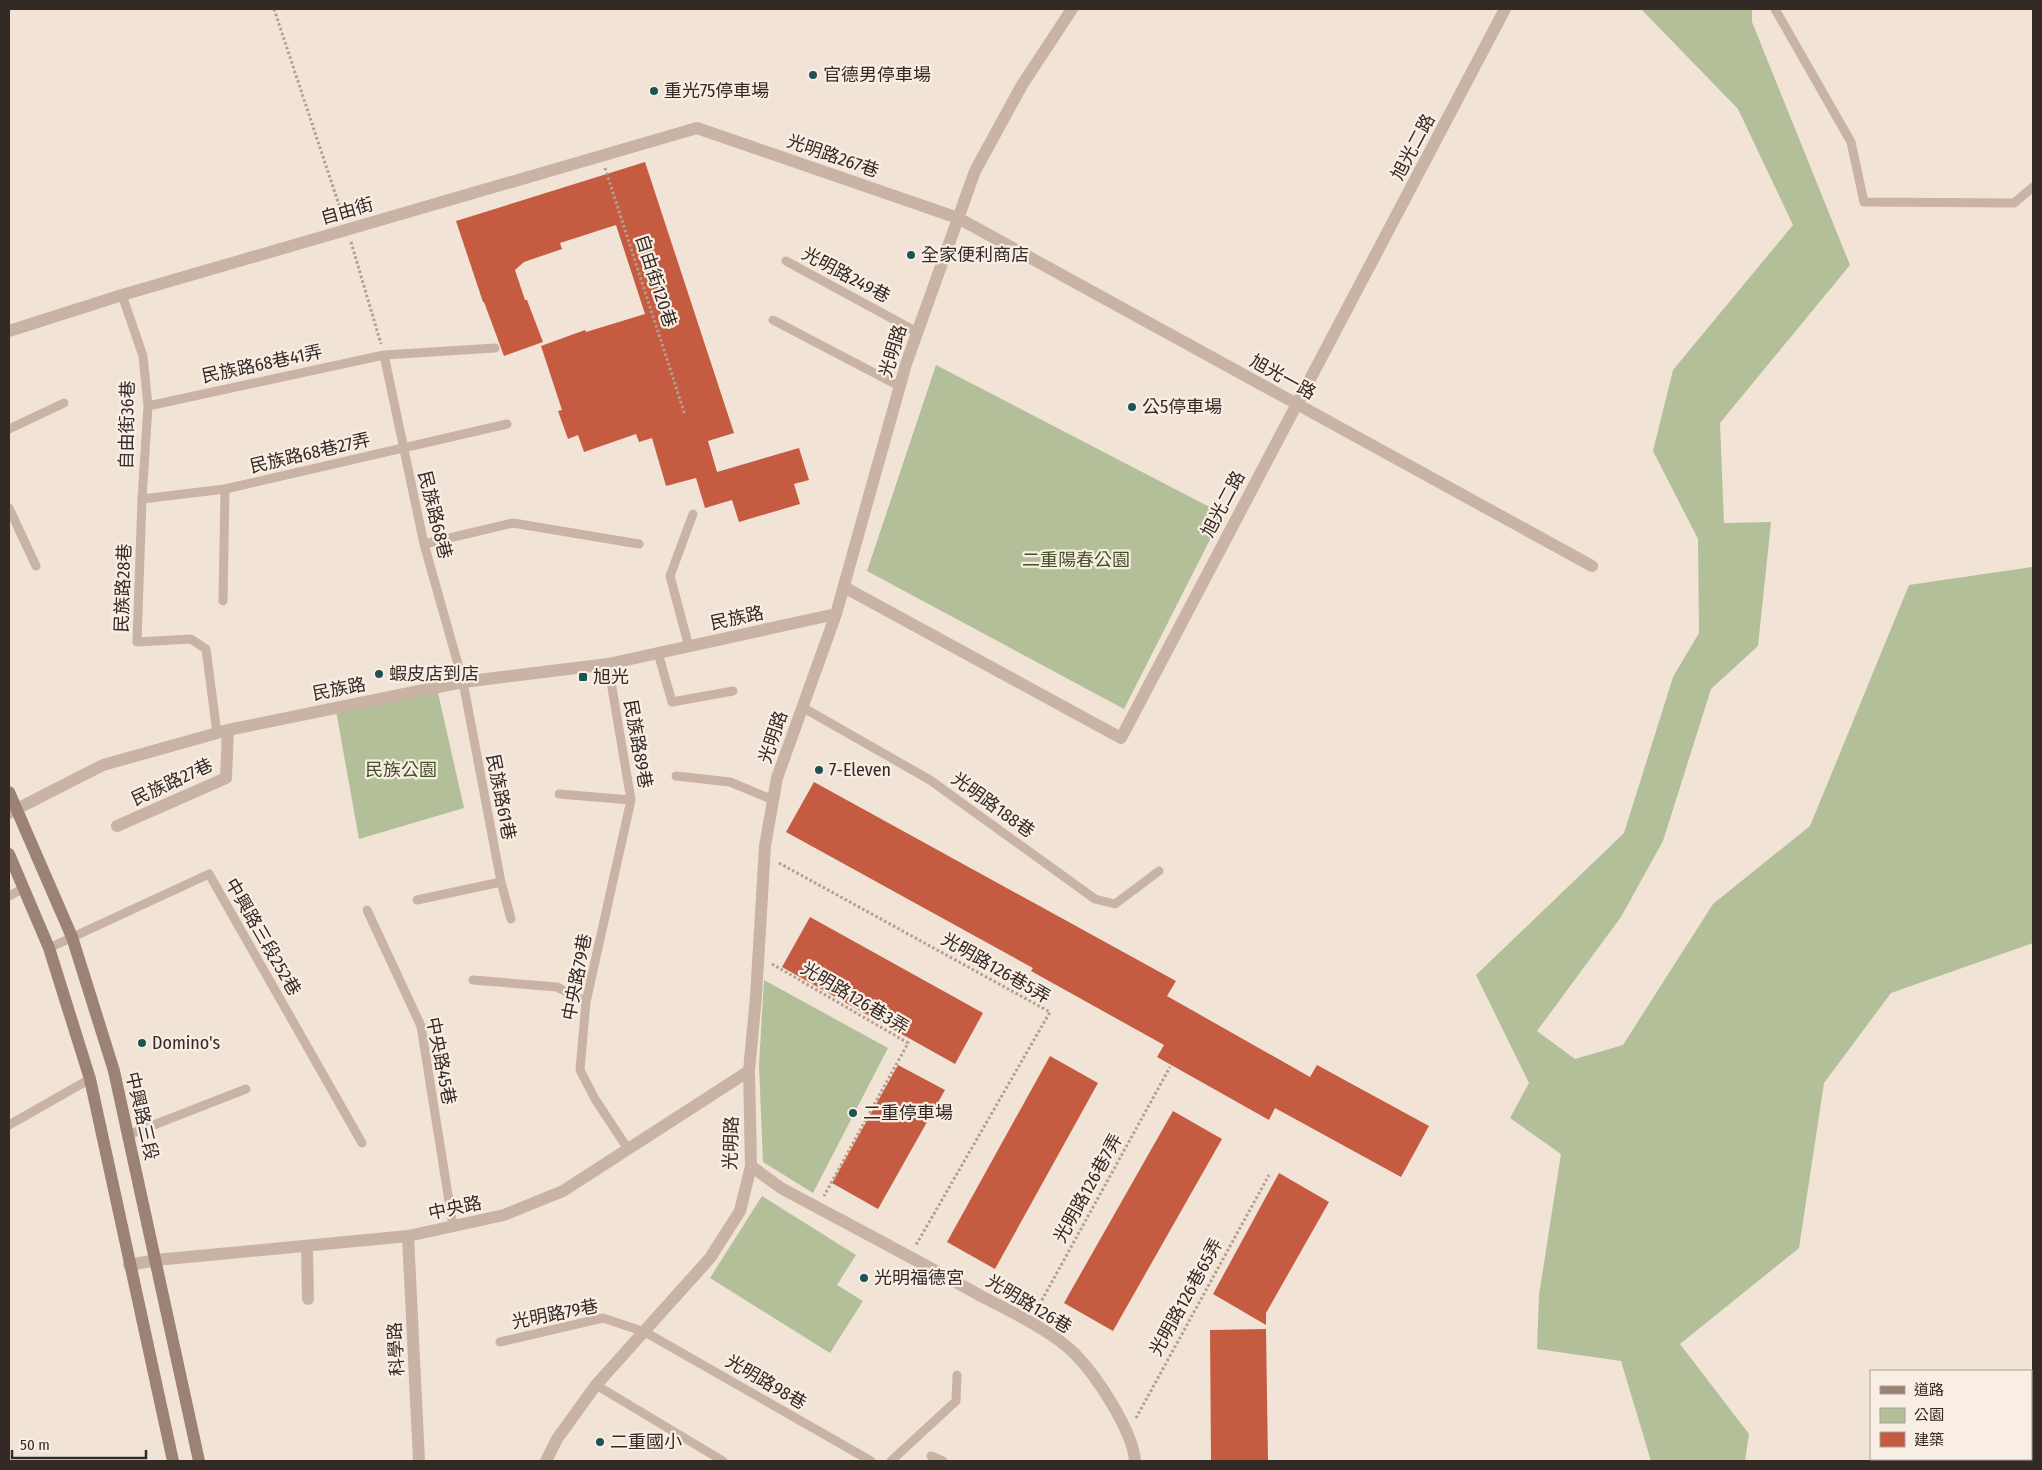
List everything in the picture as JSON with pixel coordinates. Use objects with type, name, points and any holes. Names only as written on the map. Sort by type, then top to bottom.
[{"type":"main road","name":"中興路三段","points":[[9,792],[13,811],[72,937],[114,1071],[199,1461]]},
{"type":"main road","points":[[9,854],[49,948],[90,1079],[173,1461]]},
{"type":"street","name":"光明路","points":[[546,1461],[557,1439],[596,1385],[710,1258],[740,1211],[751,1166],[749,1071],[764,854],[777,778],[836,614],[906,364],[975,171],[1022,85],[1072,9]]},
{"type":"street","name":"旭光二路","points":[[844,587],[1121,738],[1505,9]]},
{"type":"street","name":"自由街","points":[[9,331],[122,295],[697,128]]},
{"type":"street","name":"光明路267巷","points":[[697,128],[958,218]]},
{"type":"street","name":"旭光一路","points":[[958,218],[1592,566]]},
{"type":"street","name":"民族路","points":[[13,811],[103,766],[222,731],[463,682],[608,664],[836,614]]},
{"type":"street","name":"民族路27巷","points":[[117,826],[226,778],[222,731]]},
{"type":"street","name":"中央路","points":[[130,1265],[156,1260],[408,1236],[504,1215],[563,1191],[749,1071]]},
{"type":"street","name":"光明路126巷","points":[[751,1166],[781,1188],[1029,1322],[1074,1353],[1104,1392],[1128,1432],[1135,1461]]},
{"type":"street","name":"科學路","points":[[408,1236],[419,1461]]},
{"type":"street","points":[[307,1246],[308,1299]]},
{"type":"lane","points":[[1775,9],[1851,142],[1864,202],[2014,203],[2033,187]]},
{"type":"lane","name":"光明路249巷","points":[[786,261],[917,332]]},
{"type":"lane","name":"自由街36巷","points":[[122,295],[142,356],[148,406],[142,499]]},
{"type":"lane","points":[[773,320],[901,387]]},
{"type":"lane","name":"民族路68巷41弄","points":[[148,406],[384,355],[495,348]]},
{"type":"lane","name":"民族路68巷","points":[[384,355],[402,449],[424,544],[463,682]]},
{"type":"lane","points":[[9,429],[64,403]]},
{"type":"lane","name":"民族路68巷27弄","points":[[142,499],[225,489],[507,424]]},
{"type":"lane","points":[[223,601],[225,489]]},
{"type":"lane","name":"民族路28巷","points":[[142,499],[137,642],[191,640],[206,649],[222,731]]},
{"type":"lane","points":[[9,508],[36,566]]},
{"type":"lane","points":[[689,647],[670,576],[693,514]]},
{"type":"lane","points":[[424,544],[512,523],[639,544]]},
{"type":"lane","points":[[658,653],[672,702],[733,691]]},
{"type":"lane","name":"民族路89巷","points":[[608,664],[632,800]]},
{"type":"lane","name":"民族路61巷","points":[[463,682],[501,882],[510,918]]},
{"type":"lane","name":"光明路188巷","points":[[802,707],[930,780],[1095,899],[1115,904],[1159,871]]},
{"type":"lane","points":[[676,776],[730,782],[773,800]]},
{"type":"lane","points":[[559,794],[632,800]]},
{"type":"lane","name":"中央路79巷","points":[[628,1149],[595,1100],[580,1070],[586,1002],[632,800]]},
{"type":"lane","name":"中興路三段252巷","points":[[49,948],[209,874],[362,1142]]},
{"type":"lane","points":[[417,900],[501,882]]},
{"type":"lane","points":[[9,896],[24,888]]},
{"type":"lane","name":"中央路45巷","points":[[367,910],[421,1026],[453,1226]]},
{"type":"lane","points":[[473,980],[557,987],[586,1002]]},
{"type":"lane","points":[[9,1125],[90,1079]]},
{"type":"lane","points":[[128,1135],[246,1089]]},
{"type":"lane","name":"光明路79巷","points":[[500,1342],[603,1318],[645,1332]]},
{"type":"lane","name":"光明路98巷","points":[[645,1332],[871,1461]]},
{"type":"lane","points":[[891,1461],[956,1401],[957,1375]]},
{"type":"lane","points":[[596,1385],[723,1461]]},
{"type":"lane","points":[[932,1456],[943,1461]]},
{"type":"path","points":[[274,9],[347,230],[384,355]]},
{"type":"path","name":"自由街120巷","points":[[601,156],[685,415]]},
{"type":"path","name":"光明路126巷5弄","points":[[764,854],[1050,1012],[910,1257]]},
{"type":"path","name":"光明路126巷3弄","points":[[758,956],[908,1043],[817,1208]]},
{"type":"path","name":"光明路126巷7弄","points":[[1029,1322],[1170,1067]]},
{"type":"path","name":"光明路126巷65弄","points":[[1128,1432],[1269,1175]]},
{"type":"green space","points":[[1641,9],[1752,9],[1752,22],[1850,265],[1720,423],[1724,523],[1771,522],[1758,646],[1711,689],[1663,841],[1621,917],[1537,1031],[1575,1059],[1623,1045],[1713,904],[1810,826],[1909,585],[2032,567],[2033,564],[2033,943],[1891,993],[1824,1083],[1799,1248],[1680,1344],[1749,1434],[1745,1461],[1651,1461],[1621,1361],[1537,1349],[1539,1295],[1561,1154],[1510,1118],[1529,1083],[1476,975],[1624,833],[1673,677],[1699,633],[1698,539],[1653,451],[1673,370],[1793,225],[1738,109]]},
{"type":"green space","name":"二重陽春公園","points":[[936,365],[1223,514],[1124,709],[867,571]]},
{"type":"green space","name":"民族公園","points":[[436,684],[464,808],[359,839],[335,705]]},
{"type":"green space","points":[[764,980],[888,1048],[813,1193],[763,1162],[759,1065]]},
{"type":"green space","points":[[762,1196],[856,1255],[837,1285],[863,1301],[830,1353],[710,1278]]},
{"type":"building","points":[[645,162],[734,433],[708,441],[717,472],[799,448],[809,480],[794,484],[800,504],[739,522],[732,500],[705,508],[696,478],[666,486],[652,438],[639,442],[636,434],[584,452],[578,435],[568,439],[558,411],[562,410],[541,346],[585,330],[586,332],[645,314],[616,225],[560,243],[562,249],[524,262],[515,270],[525,300],[527,300],[543,342],[504,356],[483,302],[456,221]]},
{"type":"building","points":[[814,782],[1176,981],[1167,996],[1310,1077],[1317,1065],[1429,1126],[1401,1177],[1275,1108],[1269,1120],[1157,1057],[1164,1045],[1031,971],[1033,968],[786,832]]},
{"type":"building","points":[[810,917],[983,1013],[955,1064],[782,967]]},
{"type":"building","points":[[1050,1056],[1098,1083],[995,1269],[947,1242]]},
{"type":"building","points":[[898,1065],[945,1090],[878,1209],[832,1183]]},
{"type":"building","points":[[1173,1111],[1222,1139],[1113,1331],[1064,1303]]},
{"type":"building","points":[[1279,1173],[1329,1202],[1266,1313],[1266,1325],[1213,1294]]},
{"type":"building","points":[[1266,1329],[1268,1461],[1211,1461],[1210,1330]]},
{"type":"place","name":"官德男停車場","points":[[813,75]]},
{"type":"place","name":"重光75停車場","points":[[654,91]]},
{"type":"place","name":"全家便利商店","points":[[911,255]]},
{"type":"place","name":"公5停車場","points":[[1132,407]]},
{"type":"place","name":"蝦皮店到店","points":[[379,674]]},
{"type":"place","name":"旭光","points":[[583,677]]},
{"type":"place","name":"7-Eleven","points":[[819,770]]},
{"type":"place","name":"Domino's","points":[[142,1043]]},
{"type":"place","name":"二重停車場","points":[[853,1113]]},
{"type":"place","name":"光明福德宮","points":[[864,1278]]},
{"type":"place","name":"二重國小","points":[[600,1442]]}]
